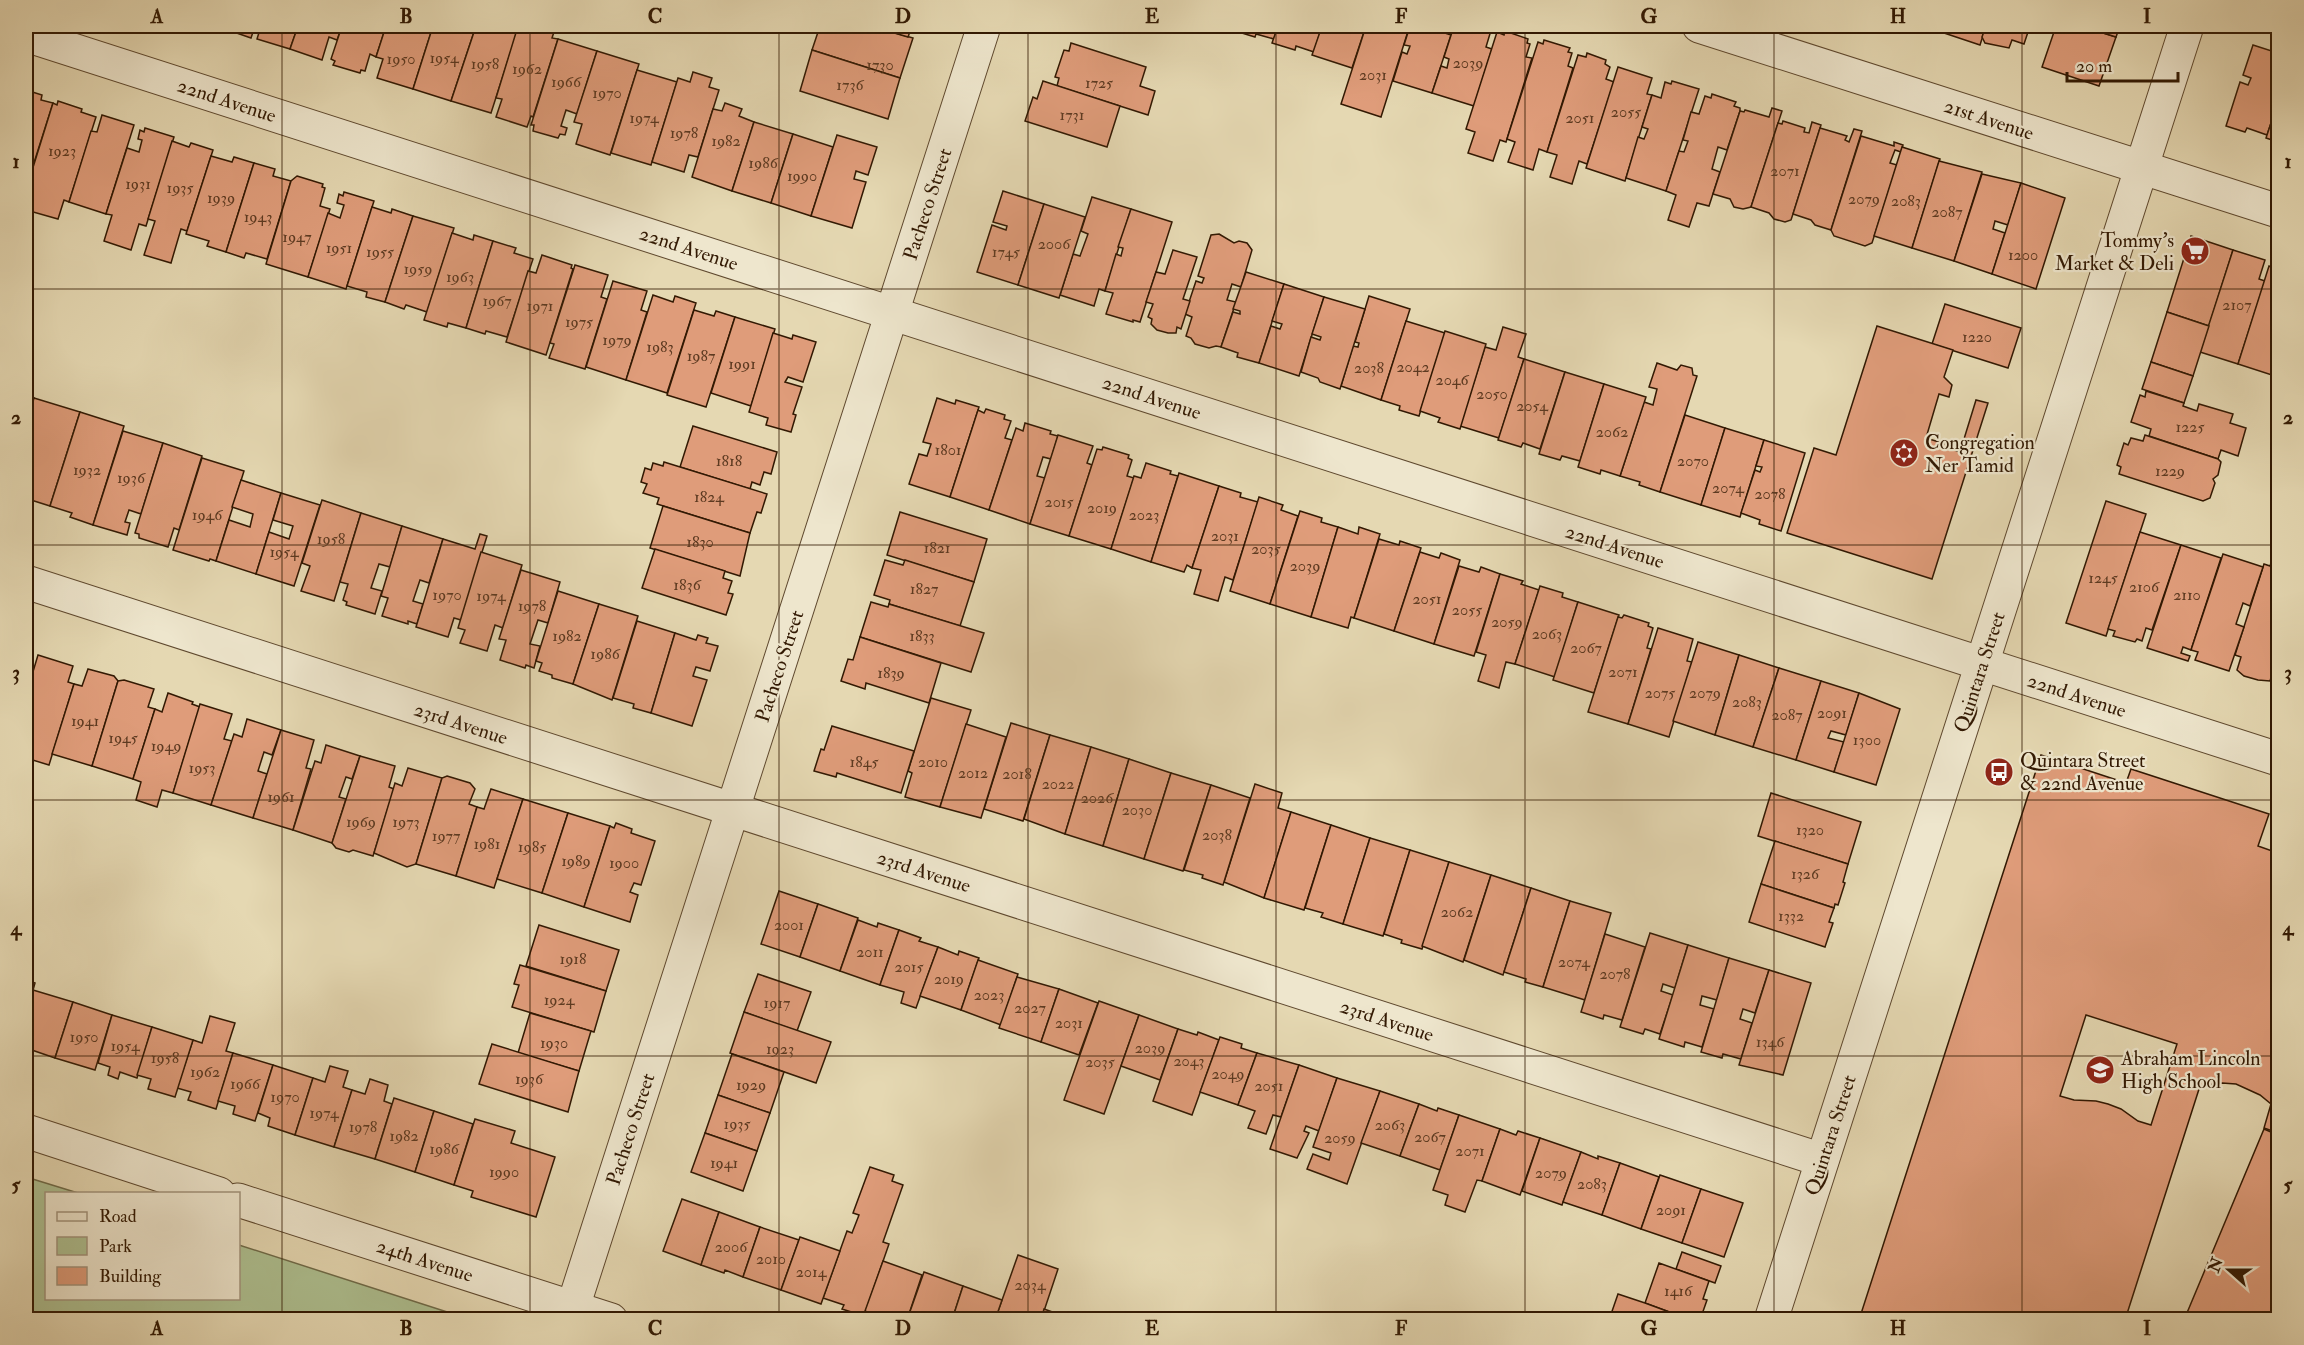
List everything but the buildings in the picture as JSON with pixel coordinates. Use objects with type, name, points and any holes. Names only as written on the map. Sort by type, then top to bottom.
[{"type":"street","name":"Pacheco Street","points":[[573,1307],[984,26]]},
{"type":"street","name":"21st Avenue","points":[[1700,26],[2278,212]]},
{"type":"street","name":"Quintara Street","points":[[1771,1320],[2187,26]]},
{"type":"street","name":"22nd Avenue","points":[[26,35],[2278,759]]},
{"type":"street","name":"23rd Avenue","points":[[26,582],[1822,1160]]},
{"type":"street","points":[[26,1131],[213,1192]]},
{"type":"street","name":"24th Avenue","points":[[240,1201],[611,1320]]},
{"type":"green space","points":[[26,1177],[75,1192],[45,1192],[45,1300],[240,1300],[240,1245],[469,1319],[26,1319]]},
{"type":"place","name":"Tommy's Market & Deli","points":[[2195,251]]},
{"type":"place","name":"Congregation Ner Tamid","points":[[1904,453]]},
{"type":"place","name":"Quintara Street & 22nd Avenue","points":[[1999,772]]},
{"type":"place","name":"Abraham Lincoln High School","points":[[2100,1070]]}]
